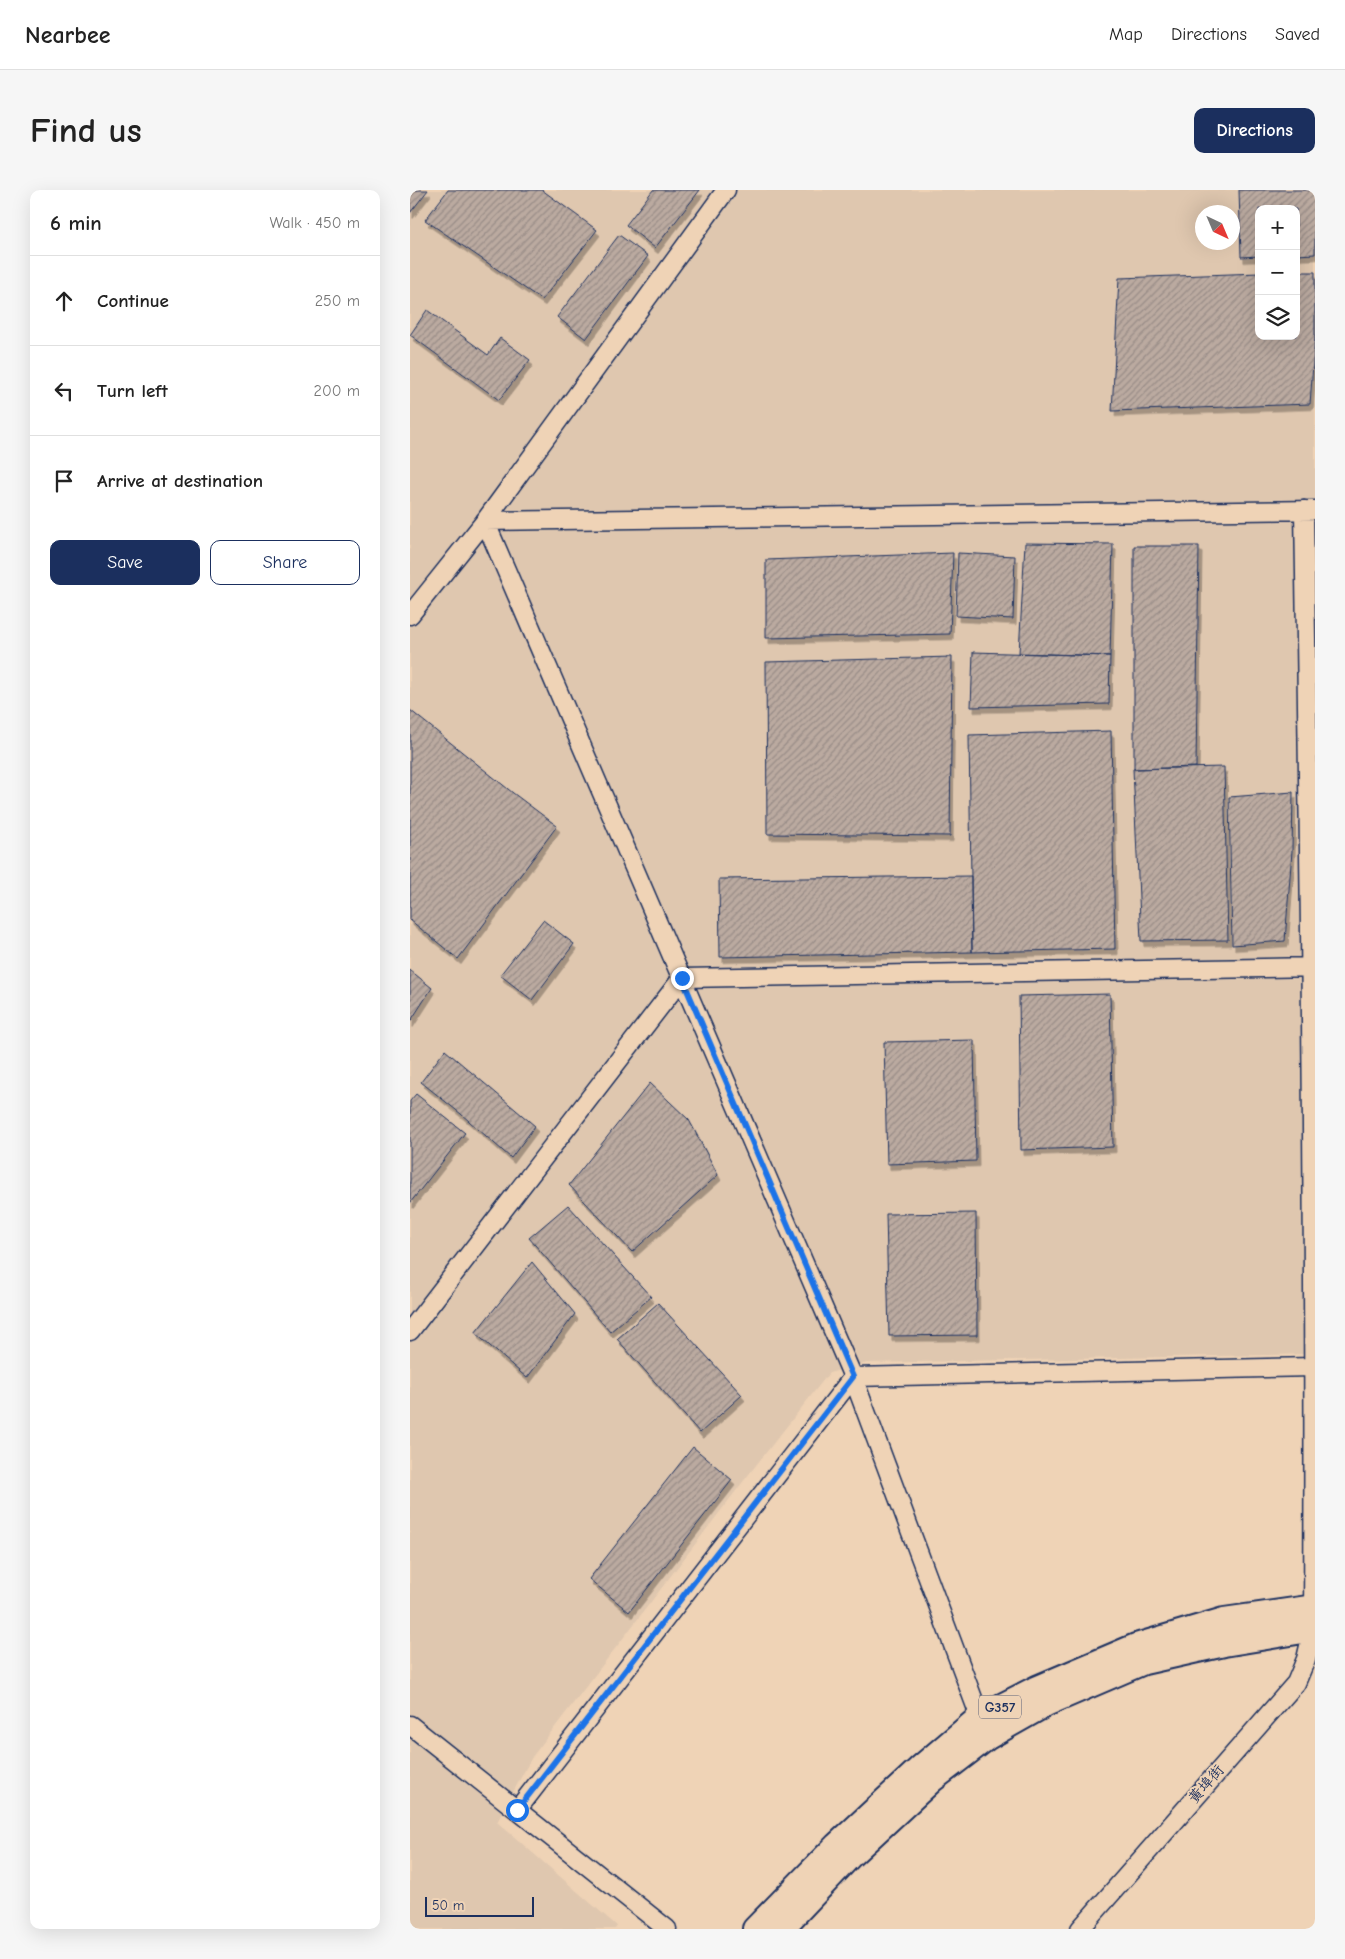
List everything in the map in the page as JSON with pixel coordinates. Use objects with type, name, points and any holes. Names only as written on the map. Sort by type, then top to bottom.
[{"type":"highway","name":"G357","points":[[755,1929],[851,1832],[919,1769],[984,1727],[1046,1704],[1144,1662],[1224,1644],[1314,1618]]},
{"type":"highway","name":"G357","points":[[781,1929],[851,1855],[932,1780],[984,1727]]},
{"type":"street","points":[[410,615],[486,521],[726,190]]},
{"type":"street","points":[[486,521],[1309,510]]},
{"type":"street","name":"黄埠街","points":[[1080,1929],[1296,1683],[1306,1659],[1314,1618],[1315,1367],[1309,510]]},
{"type":"street","points":[[486,521],[853,1377],[984,1727]]},
{"type":"street","points":[[682,978],[1313,968]]},
{"type":"street","points":[[410,1331],[682,978]]},
{"type":"street","points":[[853,1377],[1315,1367]]},
{"type":"street","points":[[517,1810],[853,1377]]},
{"type":"street","points":[[410,1725],[667,1929]]},
{"type":"shaded area","points":[[410,190],[1315,190],[1315,1354],[867,1363],[829,1373],[742,1483],[532,1757],[497,1822],[617,1926],[615,1929],[410,1929]]},
{"type":"building","points":[[410,190],[428,190],[410,213]]},
{"type":"building","points":[[448,190],[542,190],[597,230],[542,300],[425,220]]},
{"type":"building","points":[[653,190],[700,190],[655,248],[626,225]]},
{"type":"building","points":[[1239,190],[1315,190],[1315,254],[1300,255],[1300,205],[1255,205],[1255,256],[1241,257]]},
{"type":"building","points":[[619,235],[648,256],[586,339],[557,317]]},
{"type":"building","points":[[1300,272],[1315,272],[1315,337],[1310,404],[1112,411],[1119,278],[1255,273],[1255,340],[1300,340]]},
{"type":"building","points":[[427,310],[488,355],[500,338],[530,360],[499,400],[410,335]]},
{"type":"building","points":[[1025,543],[1113,544],[1110,656],[1019,653]]},
{"type":"building","points":[[1134,546],[1199,546],[1196,767],[1134,769]]},
{"type":"building","points":[[953,553],[950,634],[766,638],[766,560]]},
{"type":"building","points":[[958,553],[1015,556],[1013,619],[956,616]]},
{"type":"building","points":[[973,652],[1110,656],[1109,704],[971,707]]},
{"type":"building","points":[[952,657],[950,836],[767,834],[766,662]]},
{"type":"building","points":[[410,710],[557,826],[458,959],[410,920]]},
{"type":"building","points":[[1111,731],[1115,949],[972,952],[969,735]]},
{"type":"building","points":[[1224,767],[1228,940],[1141,941],[1133,769]]},
{"type":"building","points":[[1293,792],[1292,851],[1285,941],[1232,945],[1229,797]]},
{"type":"building","points":[[971,876],[972,952],[720,957],[719,879]]},
{"type":"building","points":[[543,920],[574,944],[532,1000],[500,975]]},
{"type":"building","points":[[410,970],[432,988],[410,1022]]},
{"type":"building","points":[[1110,994],[1113,1147],[1021,1150],[1019,996]]},
{"type":"building","points":[[974,1040],[976,1161],[887,1164],[884,1042]]},
{"type":"building","points":[[445,1050],[535,1126],[511,1158],[421,1082]]},
{"type":"building","points":[[650,1083],[689,1120],[718,1175],[632,1252],[569,1185]]},
{"type":"building","points":[[416,1094],[465,1133],[410,1203],[410,1101]]},
{"type":"building","points":[[568,1205],[651,1297],[610,1332],[529,1238]]},
{"type":"building","points":[[976,1213],[977,1335],[889,1336],[886,1214]]},
{"type":"building","points":[[532,1262],[575,1314],[527,1378],[475,1333]]},
{"type":"building","points":[[658,1303],[742,1395],[700,1433],[617,1339]]},
{"type":"building","points":[[693,1447],[732,1480],[629,1612],[589,1579]]},
{"type":"route","points":[[517,1810],[853,1377],[682,978]]}]
